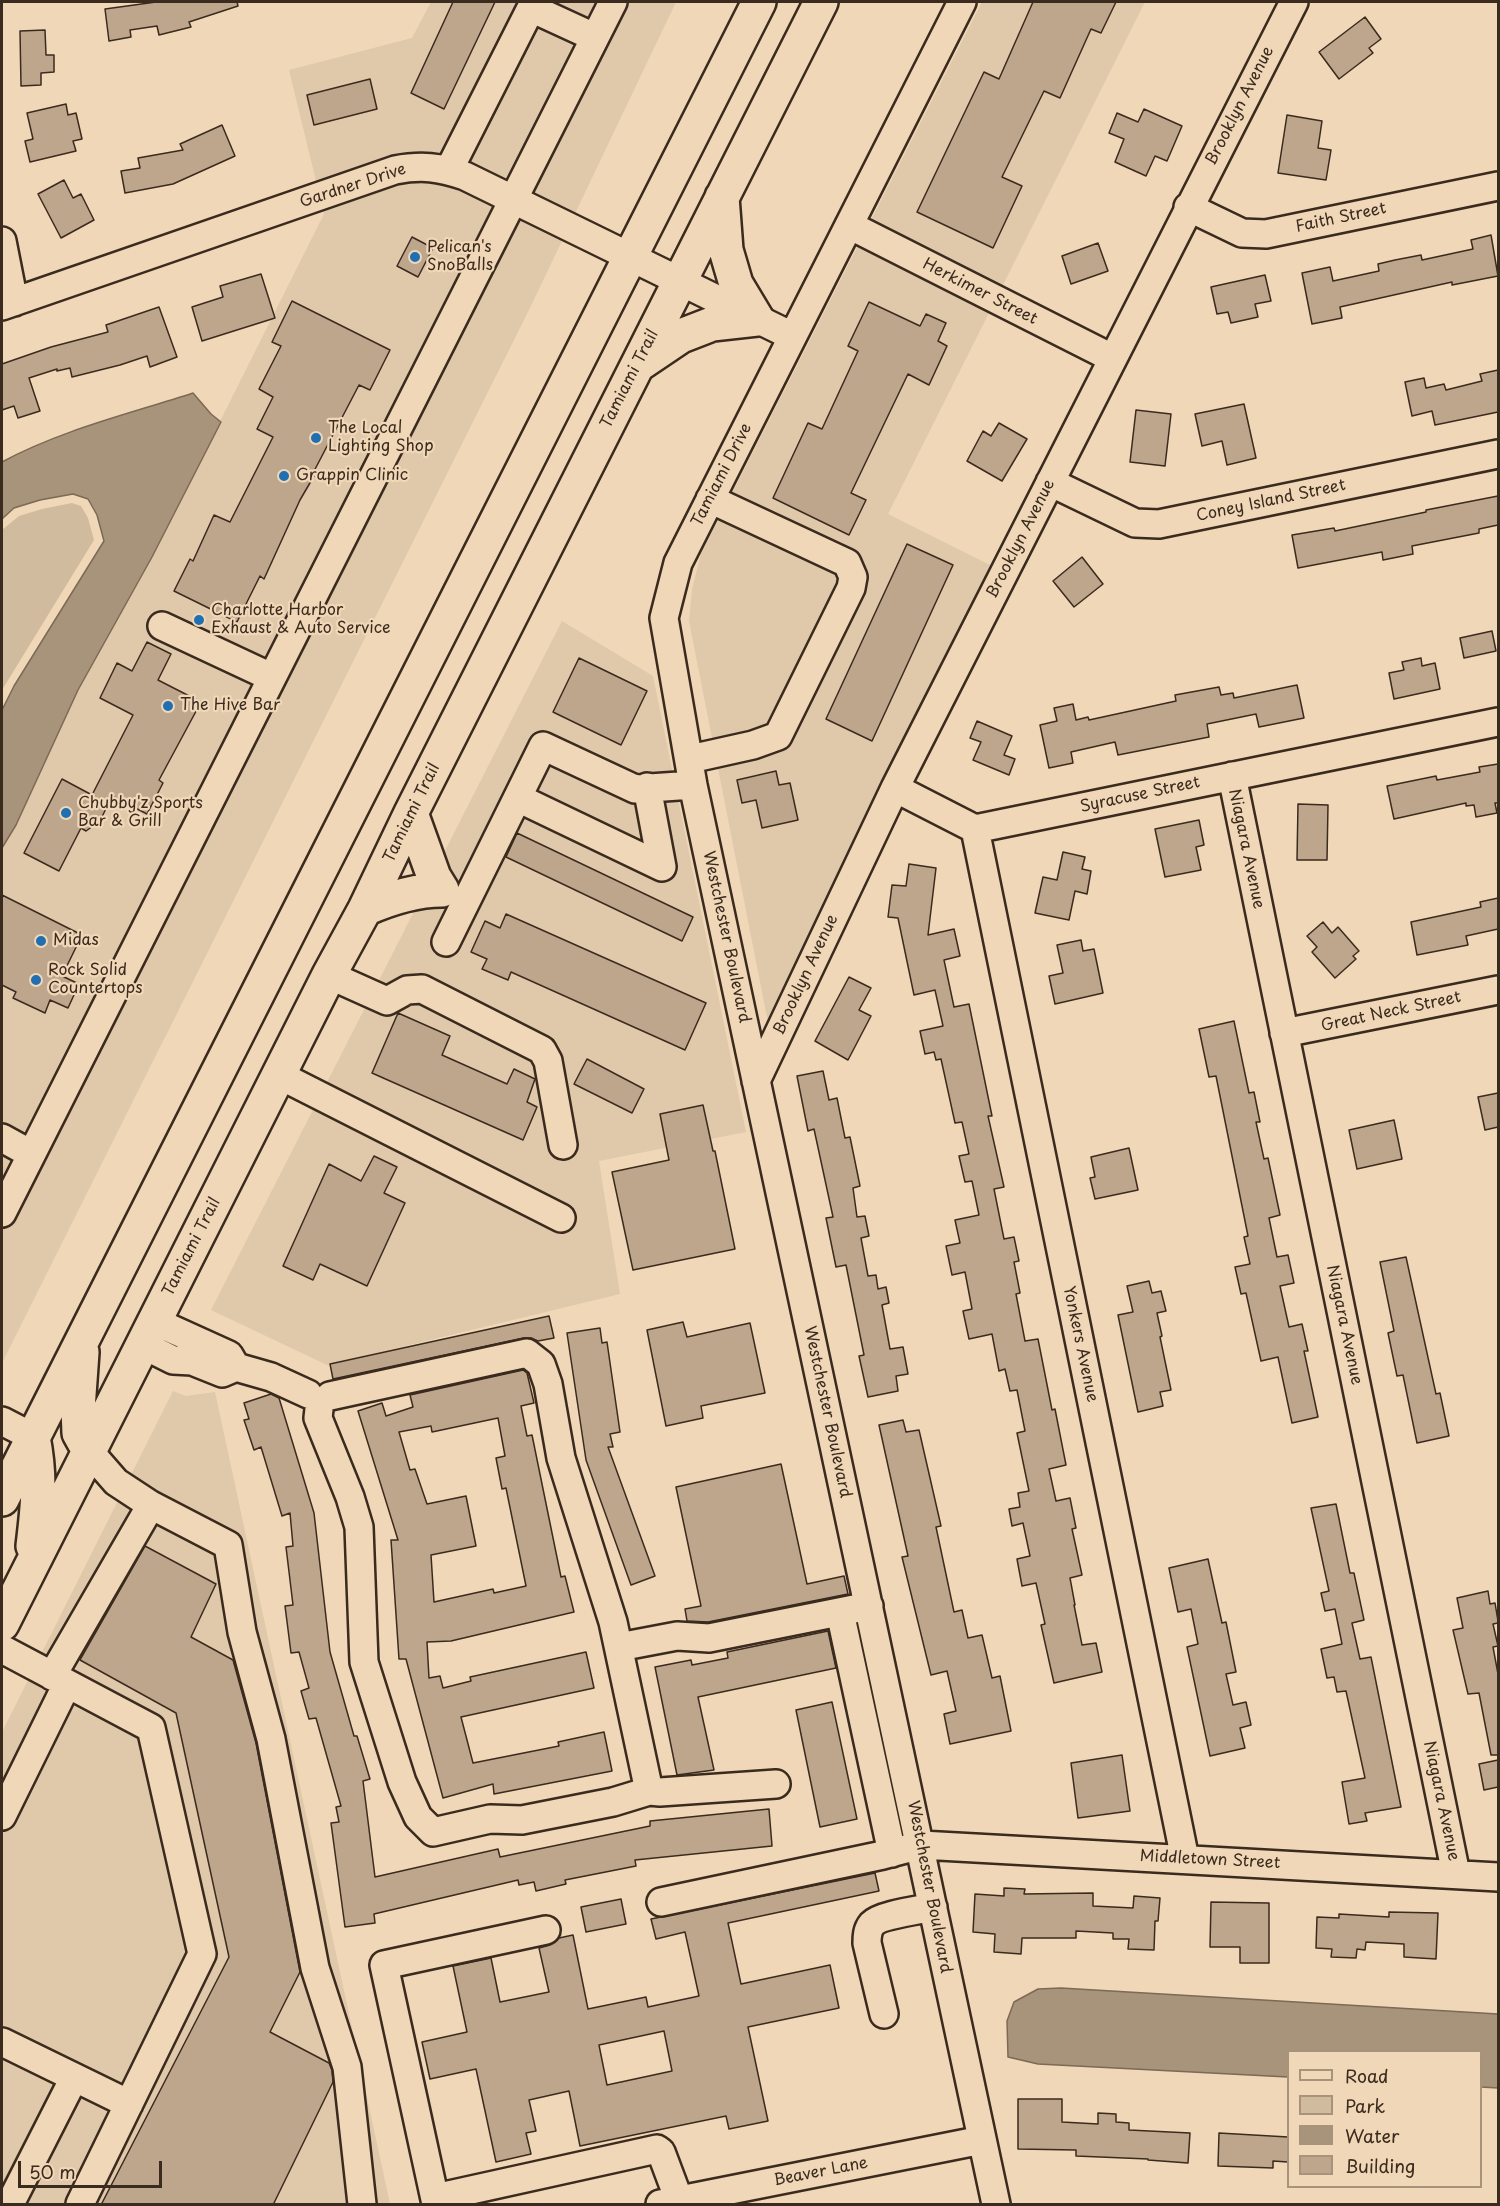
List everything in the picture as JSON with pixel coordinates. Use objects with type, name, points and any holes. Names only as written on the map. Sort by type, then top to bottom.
[{"type":"main road","points":[[2,1499],[759,2]]},
{"type":"main road","name":"Tamiami Trail","points":[[2,1624],[821,2]]},
{"type":"main road","points":[[637,366],[681,336],[712,324],[757,319],[736,284],[726,250],[722,197]]},
{"type":"main road","points":[[411,813],[434,877],[454,896]]},
{"type":"main road","points":[[365,909],[392,897],[426,890],[454,896]]},
{"type":"main road","points":[[82,1339],[79,1432],[89,1451]]},
{"type":"main road","points":[[30,1568],[39,1496],[39,1465],[33,1437]]},
{"type":"street","points":[[2,1213],[613,2]]},
{"type":"street","points":[[792,336],[962,2]]},
{"type":"street","name":"Brooklyn Avenue","points":[[756,1081],[895,788],[1294,2]]},
{"type":"street","points":[[449,170],[533,5],[594,37]]},
{"type":"street","name":"Gardner Drive","points":[[8,304],[395,170],[418,166],[449,170],[465,176],[792,336]]},
{"type":"street","name":"Faith Street","points":[[1188,207],[1242,232],[1266,234],[1498,186]]},
{"type":"street","name":"Herkimer Street","points":[[849,225],[1112,358]]},
{"type":"street","points":[[2,241],[8,304]]},
{"type":"street","name":"Tamiami Drive","points":[[664,618],[678,563],[792,336]]},
{"type":"street","name":"Coney Island Street","points":[[1050,482],[1135,523],[1159,524],[1498,454]]},
{"type":"street","points":[[446,942],[454,896],[518,798],[543,746],[635,789],[692,772],[778,736],[851,588],[853,577],[847,563],[710,499]]},
{"type":"street","name":"Westchester Boulevard","points":[[664,618],[692,772],[756,1081],[996,2204]]},
{"type":"street","points":[[162,626],[271,677]]},
{"type":"street","name":"Syracuse Street","points":[[975,829],[1498,722]]},
{"type":"street","name":"Niagara Avenue","points":[[1232,776],[1456,1874]]},
{"type":"street","points":[[518,798],[662,867],[646,787]]},
{"type":"street","points":[[895,788],[975,829]]},
{"type":"street","name":"Yonkers Avenue","points":[[975,829],[1185,1859]]},
{"type":"street","points":[[329,975],[387,1001],[407,990],[422,989],[542,1050],[549,1061],[563,1145]]},
{"type":"street","name":"Great Neck Street","points":[[1284,1034],[1498,990]]},
{"type":"street","points":[[279,1075],[561,1218]]},
{"type":"street","points":[[2,1138],[31,1154]]},
{"type":"street","points":[[149,1333],[173,1360],[192,1361],[222,1373],[236,1367],[271,1377],[319,1399],[527,1353],[541,1364],[548,1384],[561,1458],[613,1622],[649,1791]]},
{"type":"street","points":[[319,1399],[318,1418],[350,1497],[359,1527],[364,1662],[402,1782],[418,1817],[433,1832],[490,1819],[522,1820],[613,1802],[649,1791],[776,1784]]},
{"type":"street","points":[[2,1421],[33,1437]]},
{"type":"street","points":[[89,1451],[116,1482],[151,1505],[228,1545],[242,1632],[271,1739],[315,1968],[347,2067],[362,2205]]},
{"type":"street","points":[[2,1816],[60,1680],[151,1505]]},
{"type":"street","points":[[618,1647],[677,1636],[709,1638],[869,1606]]},
{"type":"street","points":[[840,1612],[892,1853]]},
{"type":"street","points":[[2,1649],[150,1728],[202,1954],[80,2205]]},
{"type":"street","name":"Middletown Street","points":[[661,1902],[921,1845],[1498,1877]]},
{"type":"street","points":[[884,2014],[867,1943],[867,1933],[872,1924],[880,1919],[933,1907]]},
{"type":"street","points":[[546,1930],[384,1965],[436,2201],[657,2149],[661,2152],[669,2203]]},
{"type":"street","points":[[2,2042],[129,2104]]},
{"type":"street","points":[[10,2205],[74,2078]]},
{"type":"street","name":"Beaver Lane","points":[[669,2203],[982,2140]]},
{"type":"shaded area","points":[[431,2],[676,2],[528,312],[2,1363],[2,848],[16,825],[78,690],[152,557],[324,214],[289,70],[412,38]]},
{"type":"shaded area","points":[[982,2],[1145,2],[888,514],[1016,578],[775,1058],[689,621],[692,589],[701,554]]},
{"type":"shaded area","points":[[562,621],[653,676],[746,1132],[599,1161],[620,1294],[327,1365],[211,1310]]},
{"type":"shaded area","points":[[173,1391],[186,1396],[215,1392],[390,2204],[2,2204],[2,1732]]},
{"type":"green space","points":[[72,503],[81,506],[88,518],[94,540],[2,690],[2,530],[19,516]]},
{"type":"water","points":[[193,393],[221,422],[152,557],[78,690],[16,825],[2,848],[2,710],[14,686],[104,541],[97,515],[88,499],[73,494],[14,508],[2,519],[2,462],[71,432]]},
{"type":"water","points":[[1061,1988],[1498,2014],[1498,2088],[1482,2087],[1482,2050],[1287,2050],[1287,2077],[1038,2064],[1008,2057],[1007,2021],[1014,2002],[1038,1989]]},
{"type":"building","points":[[156,2],[237,2],[238,6],[189,22],[191,27],[159,35],[157,26],[130,30],[131,37],[109,41],[105,9]]},
{"type":"building","points":[[453,2],[495,2],[444,109],[411,93]]},
{"type":"building","points":[[1033,2],[1116,2],[1101,33],[1091,29],[1060,98],[1044,91],[1002,177],[1022,186],[993,248],[917,212],[984,72],[999,79]]},
{"type":"building","points":[[1365,17],[1381,39],[1369,48],[1373,53],[1339,79],[1319,52]]},
{"type":"building","points":[[45,30],[46,55],[54,55],[54,72],[41,73],[41,85],[21,86],[20,31]]},
{"type":"building","points":[[370,79],[377,109],[314,125],[307,95]]},
{"type":"building","points":[[66,104],[68,115],[76,113],[82,139],[73,141],[76,151],[30,162],[25,141],[33,139],[27,113]]},
{"type":"building","points":[[1144,109],[1182,126],[1167,161],[1155,156],[1146,176],[1115,162],[1124,139],[1109,133],[1117,113],[1138,122]]},
{"type":"building","points":[[1287,115],[1322,121],[1318,148],[1331,150],[1326,180],[1278,173]]},
{"type":"building","points":[[222,125],[235,156],[173,184],[125,193],[121,171],[140,168],[138,158],[183,150],[180,144]]},
{"type":"building","points":[[64,180],[73,198],[81,194],[94,220],[61,238],[38,194]]},
{"type":"building","points":[[1491,235],[1498,276],[1452,285],[1452,282],[1340,307],[1342,318],[1312,324],[1302,273],[1330,267],[1333,281],[1379,271],[1378,264],[1395,260],[1421,255],[1422,260],[1473,249],[1471,240]]},
{"type":"building","name":"Pelican's SnoBalls","points":[[412,237],[433,248],[418,277],[397,266]]},
{"type":"building","points":[[1098,243],[1108,271],[1071,284],[1062,256]]},
{"type":"building","points":[[261,274],[275,318],[202,341],[192,307],[223,297],[220,286]]},
{"type":"building","points":[[1265,275],[1271,301],[1255,304],[1258,317],[1231,323],[1228,312],[1217,314],[1211,287]]},
{"type":"building","points":[[292,301],[390,350],[370,390],[359,385],[312,475],[314,476],[300,500],[264,579],[260,576],[237,622],[174,591],[190,559],[193,561],[214,515],[230,522],[273,437],[257,429],[273,397],[259,389],[281,346],[272,342]]},
{"type":"building","points":[[869,302],[920,326],[926,314],[946,323],[938,341],[947,346],[929,385],[908,374],[851,493],[866,500],[849,535],[773,498],[808,423],[822,429],[858,351],[848,346]]},
{"type":"building","points":[[159,307],[177,357],[150,367],[147,356],[72,377],[70,368],[57,371],[57,369],[29,378],[40,411],[18,418],[14,406],[2,410],[2,364],[51,347],[108,332],[106,325]]},
{"type":"building","points":[[1498,370],[1498,412],[1435,425],[1432,411],[1412,416],[1405,382],[1424,378],[1426,388],[1444,384],[1446,390],[1482,381],[1480,374]]},
{"type":"building","points":[[1244,404],[1256,458],[1227,465],[1222,441],[1202,446],[1195,414]]},
{"type":"building","points":[[1136,410],[1171,414],[1165,466],[1130,462]]},
{"type":"building","points":[[999,423],[1027,439],[1002,481],[967,461],[983,431],[991,436]]},
{"type":"building","points":[[1498,496],[1498,525],[1479,529],[1479,533],[1412,546],[1413,554],[1383,560],[1382,552],[1298,568],[1292,535],[1334,528],[1335,531]]},
{"type":"building","points":[[907,544],[953,565],[872,741],[826,719]]},
{"type":"building","points":[[1082,557],[1103,584],[1074,607],[1053,581]]},
{"type":"building","points":[[1492,631],[1496,651],[1464,658],[1460,638]]},
{"type":"building","points":[[147,642],[171,654],[158,680],[201,702],[159,780],[163,783],[147,814],[112,796],[100,821],[86,831],[81,828],[59,871],[24,853],[62,779],[92,795],[133,715],[100,698],[117,663],[132,671]]},
{"type":"building","points":[[579,658],[647,691],[621,745],[553,712]]},
{"type":"building","points":[[1421,658],[1422,666],[1435,663],[1440,689],[1394,699],[1389,673],[1404,670],[1402,662]]},
{"type":"building","points":[[1297,685],[1304,718],[1259,727],[1256,714],[1207,724],[1209,737],[1118,755],[1115,742],[1071,752],[1073,763],[1049,768],[1040,725],[1057,721],[1054,708],[1073,704],[1076,720],[1088,717],[1089,720],[1176,701],[1175,695],[1219,687],[1221,695],[1233,693],[1234,698]]},
{"type":"building","points":[[977,721],[1012,736],[1004,755],[1015,759],[1009,775],[973,760],[981,742],[970,738]]},
{"type":"building","points":[[1498,764],[1498,803],[1495,803],[1497,813],[1476,817],[1474,805],[1466,806],[1466,803],[1394,819],[1387,786],[1436,776],[1437,780],[1480,772],[1479,767]]},
{"type":"building","points":[[776,771],[779,785],[790,783],[798,820],[762,828],[756,800],[742,803],[737,780]]},
{"type":"building","points":[[1298,804],[1328,805],[1327,860],[1297,860]]},
{"type":"building","points":[[1199,820],[1204,845],[1196,847],[1201,870],[1165,877],[1155,829]]},
{"type":"building","points":[[517,833],[693,917],[682,941],[506,857]]},
{"type":"building","points":[[1063,852],[1085,857],[1082,869],[1091,871],[1087,894],[1075,891],[1069,920],[1035,913],[1043,877],[1057,880]]},
{"type":"building","points":[[909,864],[936,868],[928,935],[954,929],[960,956],[944,960],[954,1007],[969,1004],[992,1116],[988,1116],[1004,1187],[994,1189],[1004,1239],[1014,1237],[1019,1261],[1014,1262],[1020,1293],[1016,1294],[1025,1341],[1038,1339],[1066,1465],[1049,1469],[1056,1501],[1070,1498],[1076,1528],[1072,1529],[1082,1575],[1070,1578],[1074,1605],[1082,1645],[1096,1643],[1102,1672],[1054,1683],[1041,1625],[1045,1624],[1036,1583],[1022,1586],[1017,1559],[1030,1556],[1023,1523],[1012,1526],[1009,1509],[1020,1507],[1018,1493],[1029,1491],[1017,1433],[1025,1431],[1017,1390],[1010,1391],[1005,1369],[999,1371],[992,1334],[969,1339],[963,1311],[972,1309],[965,1272],[952,1275],[946,1246],[960,1243],[955,1220],[979,1215],[972,1181],[965,1182],[959,1156],[969,1154],[962,1122],[955,1123],[941,1059],[936,1060],[934,1052],[925,1054],[920,1031],[943,1026],[935,990],[914,995],[898,918],[888,917],[892,885],[906,886]]},
{"type":"building","points":[[2,895],[82,935],[62,976],[79,984],[68,1008],[50,1000],[45,1013],[13,998],[16,992],[2,985]]},
{"type":"building","points":[[1498,898],[1498,929],[1466,936],[1468,945],[1417,955],[1411,922],[1481,907],[1480,902]]},
{"type":"building","points":[[506,914],[706,1003],[685,1050],[511,972],[508,980],[482,969],[487,959],[471,952],[485,921],[500,928]]},
{"type":"building","points":[[1323,922],[1332,933],[1338,927],[1359,951],[1353,956],[1356,959],[1335,978],[1312,952],[1317,947],[1307,936]]},
{"type":"building","points":[[1081,940],[1083,951],[1094,949],[1103,993],[1055,1004],[1049,976],[1063,973],[1057,945]]},
{"type":"building","points":[[849,977],[871,988],[859,1010],[871,1016],[848,1060],[815,1041]]},
{"type":"building","points":[[398,1013],[450,1036],[442,1055],[507,1084],[514,1069],[535,1079],[527,1102],[537,1107],[523,1140],[372,1073]]},
{"type":"building","points":[[1234,1021],[1249,1093],[1254,1092],[1260,1122],[1256,1122],[1264,1159],[1268,1158],[1280,1215],[1269,1218],[1277,1257],[1288,1255],[1294,1283],[1280,1286],[1289,1327],[1302,1324],[1308,1351],[1304,1351],[1318,1417],[1292,1423],[1278,1357],[1261,1361],[1246,1293],[1241,1294],[1235,1267],[1250,1264],[1244,1237],[1248,1236],[1216,1076],[1209,1077],[1199,1029]]},
{"type":"building","points":[[587,1059],[644,1089],[632,1113],[574,1084]]},
{"type":"building","points":[[823,1071],[829,1100],[837,1098],[845,1138],[850,1137],[860,1186],[853,1188],[857,1217],[865,1216],[869,1236],[861,1238],[868,1276],[876,1275],[878,1289],[886,1287],[889,1303],[882,1305],[890,1349],[903,1347],[908,1374],[896,1376],[898,1391],[868,1397],[859,1356],[864,1355],[846,1265],[836,1267],[826,1218],[833,1217],[814,1129],[808,1131],[797,1076]]},
{"type":"building","points":[[1498,1093],[1498,1127],[1485,1130],[1478,1097]]},
{"type":"building","points":[[703,1105],[735,1249],[633,1270],[612,1172],[669,1160],[660,1114]]},
{"type":"building","points":[[1394,1120],[1402,1159],[1357,1169],[1349,1130]]},
{"type":"building","points":[[1129,1148],[1138,1190],[1095,1199],[1090,1178],[1095,1177],[1091,1157]]},
{"type":"building","points":[[374,1156],[397,1167],[384,1193],[405,1203],[367,1286],[320,1264],[313,1280],[283,1266],[329,1164],[361,1181]]},
{"type":"building","points":[[1406,1257],[1436,1394],[1440,1393],[1449,1436],[1417,1443],[1403,1375],[1397,1376],[1388,1333],[1394,1331],[1380,1262]]},
{"type":"building","points":[[1149,1281],[1152,1293],[1161,1291],[1166,1311],[1157,1313],[1171,1390],[1160,1392],[1163,1406],[1138,1412],[1118,1315],[1133,1312],[1127,1286]]},
{"type":"building","points":[[549,1316],[554,1338],[538,1341],[524,1338],[333,1379],[330,1364]]},
{"type":"building","points":[[683,1322],[687,1337],[750,1323],[765,1393],[701,1406],[703,1418],[666,1426],[647,1330]]},
{"type":"building","points":[[600,1328],[602,1343],[607,1342],[620,1432],[610,1434],[613,1447],[608,1447],[655,1576],[631,1585],[586,1460],[567,1333]]},
{"type":"building","points":[[523,1370],[527,1373],[534,1403],[521,1406],[527,1436],[532,1435],[561,1577],[565,1576],[574,1612],[451,1641],[427,1642],[429,1678],[440,1676],[443,1688],[471,1681],[470,1677],[586,1652],[594,1688],[461,1717],[473,1763],[559,1746],[558,1742],[604,1732],[612,1771],[494,1794],[493,1784],[443,1798],[406,1659],[399,1659],[391,1540],[398,1540],[358,1411],[382,1403],[386,1416],[413,1407],[410,1395]],"holes":[[[498,1418],[505,1456],[496,1458],[502,1489],[506,1488],[526,1586],[494,1593],[493,1589],[434,1602],[431,1555],[476,1546],[466,1496],[427,1504],[415,1469],[410,1470],[399,1432],[431,1426],[432,1432]]]},
{"type":"building","points":[[271,1394],[279,1398],[314,1513],[330,1652],[354,1736],[357,1736],[370,1779],[363,1781],[375,1877],[498,1849],[500,1857],[650,1826],[650,1821],[769,1809],[772,1846],[635,1860],[636,1866],[565,1880],[566,1884],[536,1891],[534,1882],[519,1885],[518,1880],[374,1914],[375,1923],[345,1927],[331,1823],[339,1822],[336,1807],[341,1806],[316,1718],[309,1719],[301,1691],[309,1688],[299,1652],[291,1653],[285,1606],[293,1605],[286,1547],[293,1546],[290,1513],[282,1516],[261,1447],[254,1450],[244,1420],[249,1419],[244,1403]]},
{"type":"building","points":[[903,1420],[906,1432],[919,1430],[941,1526],[936,1527],[954,1612],[962,1610],[968,1638],[982,1635],[992,1678],[1000,1676],[1011,1731],[950,1744],[944,1714],[956,1711],[947,1671],[931,1675],[902,1557],[908,1556],[879,1425]]},
{"type":"building","points":[[781,1464],[807,1584],[844,1576],[848,1594],[708,1622],[687,1621],[685,1609],[701,1606],[676,1487]]},
{"type":"building","points":[[1336,1504],[1350,1573],[1354,1573],[1364,1620],[1352,1623],[1360,1659],[1371,1657],[1401,1807],[1365,1813],[1367,1821],[1349,1824],[1342,1782],[1365,1778],[1346,1691],[1337,1692],[1334,1677],[1327,1678],[1321,1649],[1342,1644],[1335,1609],[1325,1611],[1321,1593],[1329,1591],[1311,1508]]},
{"type":"building","points":[[145,1546],[216,1584],[191,1637],[233,1660],[256,1743],[300,1972],[270,2032],[329,2063],[332,2070],[333,2082],[273,2205],[101,2205],[229,1957],[176,1713],[80,1660]]},
{"type":"building","points":[[1208,1559],[1222,1623],[1226,1622],[1236,1672],[1226,1674],[1233,1705],[1246,1702],[1251,1725],[1240,1728],[1245,1748],[1210,1756],[1187,1647],[1198,1644],[1191,1609],[1178,1612],[1169,1568]]},
{"type":"building","points":[[1488,1591],[1490,1604],[1495,1603],[1498,1621],[1493,1624],[1498,1646],[1493,1647],[1498,1674],[1498,1755],[1491,1755],[1479,1693],[1468,1694],[1453,1630],[1463,1628],[1457,1598]]},
{"type":"building","points":[[828,1631],[836,1668],[698,1697],[714,1770],[677,1775],[655,1667],[691,1660],[692,1665],[728,1658],[727,1652]]},
{"type":"building","points":[[832,1702],[857,1819],[820,1827],[796,1710]]},
{"type":"building","points":[[1122,1755],[1130,1811],[1078,1818],[1071,1763]]},
{"type":"building","points":[[1498,1760],[1498,1787],[1484,1790],[1479,1764]]},
{"type":"building","points":[[875,1873],[879,1891],[728,1923],[741,1984],[830,1965],[839,2008],[748,2027],[768,2121],[729,2129],[726,2116],[580,2146],[569,2091],[529,2100],[536,2131],[526,2133],[531,2154],[496,2162],[476,2069],[430,2079],[422,2042],[467,2032],[453,1966],[491,1958],[500,2002],[549,1992],[539,1948],[550,1945],[559,1938],[573,1935],[588,2009],[646,1997],[648,2007],[699,1996],[685,1932],[656,1939],[651,1919]],"holes":[[[664,2031],[672,2071],[607,2085],[599,2045]]]},
{"type":"building","points":[[1004,1888],[1025,1889],[1024,1894],[1093,1893],[1093,1906],[1133,1908],[1134,1896],[1160,1898],[1158,1921],[1155,1921],[1154,1950],[1128,1949],[1129,1939],[1113,1939],[1113,1933],[1076,1931],[1076,1938],[1022,1938],[1021,1954],[994,1952],[995,1934],[973,1932],[975,1894],[1004,1896]]},
{"type":"building","points":[[621,1899],[626,1924],[586,1932],[581,1907]]},
{"type":"building","points":[[1211,1902],[1269,1903],[1269,1963],[1240,1963],[1240,1947],[1210,1947]]},
{"type":"building","points":[[1389,1912],[1438,1913],[1436,1959],[1404,1957],[1404,1944],[1366,1942],[1365,1950],[1357,1949],[1356,1958],[1331,1957],[1332,1949],[1316,1948],[1317,1917],[1339,1918],[1339,1914],[1389,1917]]},
{"type":"building","points":[[1018,2099],[1062,2099],[1062,2122],[1098,2124],[1098,2113],[1116,2114],[1116,2122],[1129,2123],[1129,2130],[1190,2133],[1188,2163],[1076,2156],[1076,2150],[1018,2149]]},
{"type":"building","points":[[1219,2133],[1287,2137],[1287,2162],[1273,2161],[1273,2168],[1218,2166]]},
{"type":"place","name":"Pelican's SnoBalls","points":[[415,257]]},
{"type":"place","name":"The Local Lighting Shop","points":[[316,438]]},
{"type":"place","name":"Grappin Clinic","points":[[284,476]]},
{"type":"place","name":"Charlotte Harbor Exhaust & Auto Service","points":[[199,620]]},
{"type":"place","name":"The Hive Bar","points":[[168,706]]},
{"type":"place","name":"Chubby'z Sports Bar & Grill","points":[[66,813]]},
{"type":"place","name":"Midas","points":[[41,941]]},
{"type":"place","name":"Rock Solid Countertops","points":[[36,980]]}]
